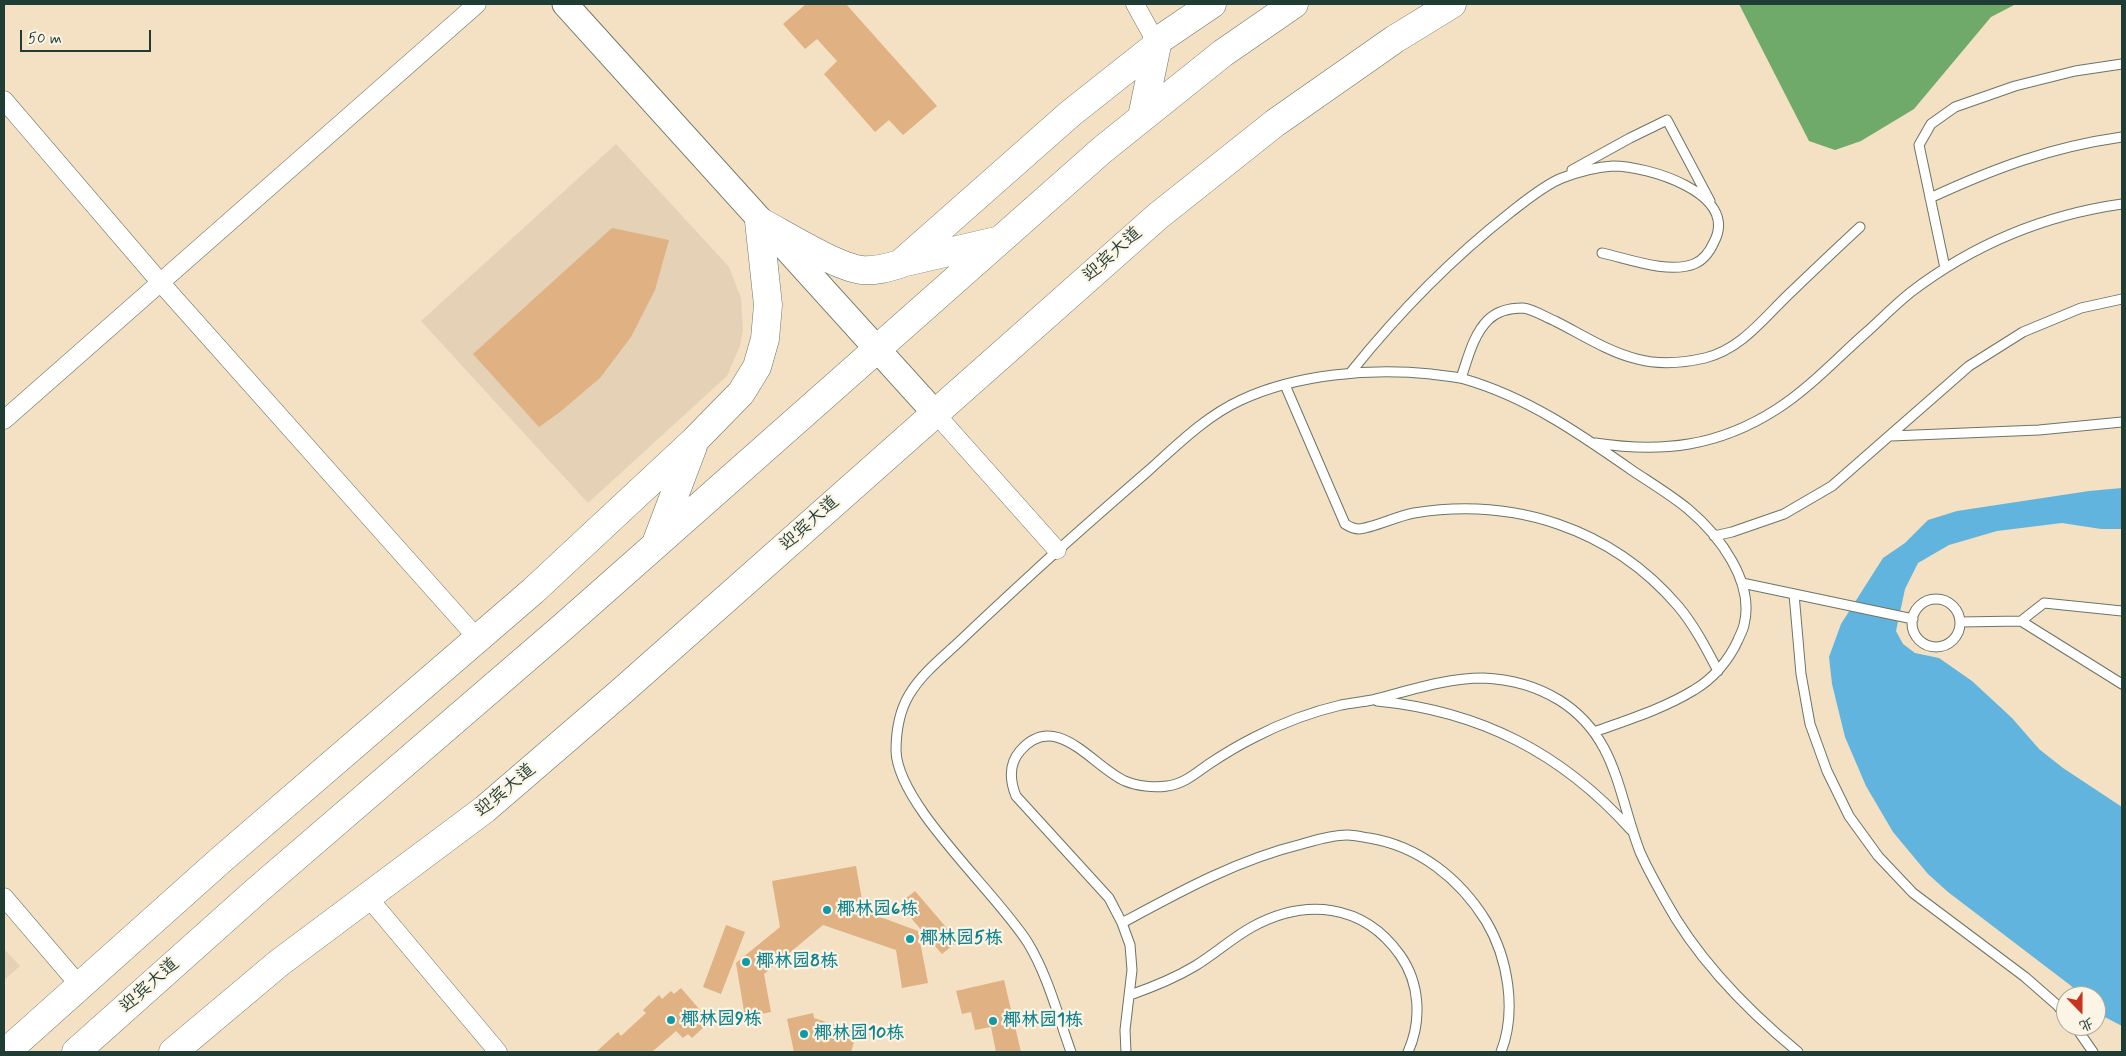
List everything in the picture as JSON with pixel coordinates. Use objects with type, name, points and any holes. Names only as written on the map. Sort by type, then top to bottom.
[{"type":"main road","points":[[900,264],[1071,114],[1157,44],[1212,4]]},
{"type":"main road","name":"迎宾大道","points":[[76,1052],[254,893],[557,633],[1102,150],[1223,53],[1294,4]]},
{"type":"main road","name":"迎宾大道","points":[[173,1052],[279,963],[485,809],[622,691],[1158,216],[1275,122],[1395,39],[1452,4]]},
{"type":"main road","points":[[1142,117],[1157,44]]},
{"type":"main road","points":[[759,221],[832,260],[860,270],[884,270],[900,264],[1000,240]]},
{"type":"main road","points":[[6,1052],[223,858],[540,584],[695,440],[741,393],[757,367],[765,339],[768,305],[759,221]]},
{"type":"main road","points":[[656,545],[695,440]]},
{"type":"street","points":[[4,420],[477,4]]},
{"type":"street","points":[[565,4],[1057,550]]},
{"type":"street","points":[[1135,4],[1157,44]]},
{"type":"street","points":[[4,100],[160,282],[478,639]]},
{"type":"street","points":[[367,896],[498,1052]]},
{"type":"street","points":[[4,897],[80,986]]},
{"type":"lane","points":[[1945,268],[1919,145],[1930,124],[1955,107],[2015,86],[2075,71],[2122,64]]},
{"type":"lane","points":[[1351,372],[1387,328],[1446,266],[1512,211],[1559,178],[1601,153],[1668,120],[1713,206],[1718,222],[1717,238],[1709,252],[1697,263],[1681,268],[1665,267],[1602,253]]},
{"type":"lane","points":[[1930,198],[1983,174],[2035,155],[2089,142],[2122,137]]},
{"type":"lane","points":[[1559,178],[1585,170],[1613,166],[1640,168],[1667,176],[1691,188],[1713,206]]},
{"type":"lane","points":[[1592,443],[1630,448],[1669,448],[1708,441],[1744,428],[1778,409],[1910,293],[1945,268],[1979,248],[2016,231],[2055,217],[2122,204]]},
{"type":"lane","points":[[1460,378],[1477,334],[1489,319],[1505,310],[1525,308],[1637,360],[1660,363],[1684,362],[1707,358],[1729,348],[1749,335],[1860,227]]},
{"type":"lane","points":[[1714,536],[1732,532],[1784,514],[1832,486],[1969,366],[1995,348],[2052,318],[2081,308],[2122,299]]},
{"type":"lane","points":[[1071,1052],[1047,982],[1030,946],[1010,917],[924,814],[905,783],[896,756],[897,722],[908,696],[928,670],[1057,550],[1210,417],[1243,399],[1285,385],[1351,372],[1406,372],[1460,378],[1510,396],[1572,428],[1687,508],[1714,536],[1728,556],[1742,583],[1746,603],[1745,624],[1734,650],[1718,670],[1697,688],[1668,703],[1594,732]]},
{"type":"lane","points":[[1285,385],[1345,524],[1352,529],[1361,529],[1405,515],[1442,509],[1480,508],[1518,512],[1555,522],[1590,537],[1622,556],[1652,579],[1684,614],[1700,637],[1718,670]]},
{"type":"lane","points":[[1891,436],[2039,430],[2122,422]]},
{"type":"lane","points":[[1742,583],[1913,619]]},
{"type":"lane","points":[[1794,594],[1801,674],[1810,724],[1827,771],[1849,816],[1878,856],[1913,893],[2025,977],[2056,1004]]},
{"type":"lane","points":[[1936,599],[1944,600],[1952,605],[1960,622],[1955,636],[1946,644],[1938,646],[1924,643],[1918,638],[1913,632],[1913,619],[1914,612],[1919,606],[1928,600],[1936,599]]},
{"type":"lane","points":[[2021,621],[2044,603],[2122,611]]},
{"type":"lane","points":[[1960,622],[2021,621],[2122,684]]},
{"type":"lane","points":[[1126,1052],[1125,1030],[1132,970],[1130,944],[1109,898],[1016,796],[1011,782],[1011,766],[1018,752],[1030,742],[1045,736],[1060,738],[1074,744],[1124,780],[1145,786],[1168,786],[1189,779],[1232,750],[1284,723],[1341,706],[1443,683],[1481,678],[1508,680],[1535,688],[1560,700],[1582,718],[1600,739],[1613,764],[1641,854],[1666,902],[1695,947],[1729,989],[1767,1027],[1798,1052]]},
{"type":"lane","points":[[1370,700],[1436,710],[1500,732],[1559,765],[1586,785],[1634,833]]},
{"type":"lane","points":[[1122,923],[1199,881],[1264,854],[1317,840],[1347,835],[1384,840],[1418,854],[1449,875],[1474,902],[1493,934],[1505,968],[1509,1005],[1505,1042],[1501,1052]]},
{"type":"lane","points":[[1130,995],[1153,987],[1196,966],[1233,938],[1273,918],[1293,911],[1315,909],[1336,911],[1357,918],[1376,929],[1392,943],[1404,961],[1413,980],[1417,1001],[1417,1023],[1408,1052]]},
{"type":"lane","points":[[2082,1036],[2093,1052]]},
{"type":"shaded area","points":[[616,144],[729,267],[741,298],[743,330],[740,346],[727,376],[588,503],[421,321]]},
{"type":"shaded area","points":[[4,949],[20,966],[4,980]]},
{"type":"green space","points":[[1739,4],[2016,4],[1991,17],[1914,109],[1861,141],[1835,150],[1809,141]]},
{"type":"water","points":[[2122,488],[2122,529],[2101,529],[2062,523],[1997,531],[1949,545],[1918,563],[1905,589],[1896,631],[1903,644],[1915,653],[1939,658],[1972,681],[2012,718],[2039,749],[2063,768],[2122,807],[2122,1026],[2106,1018],[2106,986],[2071,986],[1948,892],[1928,874],[1893,832],[1866,786],[1845,737],[1832,684],[1829,657],[1841,624],[1883,558],[1905,543],[1928,520],[1957,511],[2089,491]]},
{"type":"building","points":[[806,4],[846,4],[937,106],[903,135],[889,120],[875,132],[824,74],[837,61],[817,39],[805,49],[783,24]]},
{"type":"building","points":[[612,228],[669,240],[655,290],[631,337],[600,378],[539,427],[473,354]]},
{"type":"building","points":[[856,866],[864,911],[918,931],[928,983],[902,988],[896,950],[823,925],[764,974],[771,1012],[745,1017],[736,963],[780,927],[772,881]]},
{"type":"building","points":[[915,891],[958,941],[942,954],[899,904]]},
{"type":"building","points":[[726,925],[745,932],[721,994],[703,987]]},
{"type":"building","name":"椰林园1栋","points":[[1004,980],[1021,1052],[996,1052],[991,1027],[975,1030],[971,1012],[962,1014],[956,991]]},
{"type":"building","name":"椰林园9栋","points":[[681,988],[706,1017],[700,1023],[704,1027],[692,1038],[688,1034],[683,1038],[676,1031],[652,1052],[596,1052],[618,1032],[621,1036],[646,1013],[643,1010],[659,995],[662,999],[671,991],[674,994]]},
{"type":"building","name":"椰林园10栋","points":[[813,1013],[814,1018],[857,1032],[851,1052],[794,1052],[787,1019]]},
{"type":"place","name":"椰林园6栋","points":[[827,910]]},
{"type":"place","name":"椰林园5栋","points":[[910,939]]},
{"type":"place","name":"椰林园8栋","points":[[746,962]]},
{"type":"place","name":"椰林园9栋","points":[[671,1020]]},
{"type":"place","name":"椰林园1栋","points":[[993,1021]]},
{"type":"place","name":"椰林园10栋","points":[[804,1034]]}]
